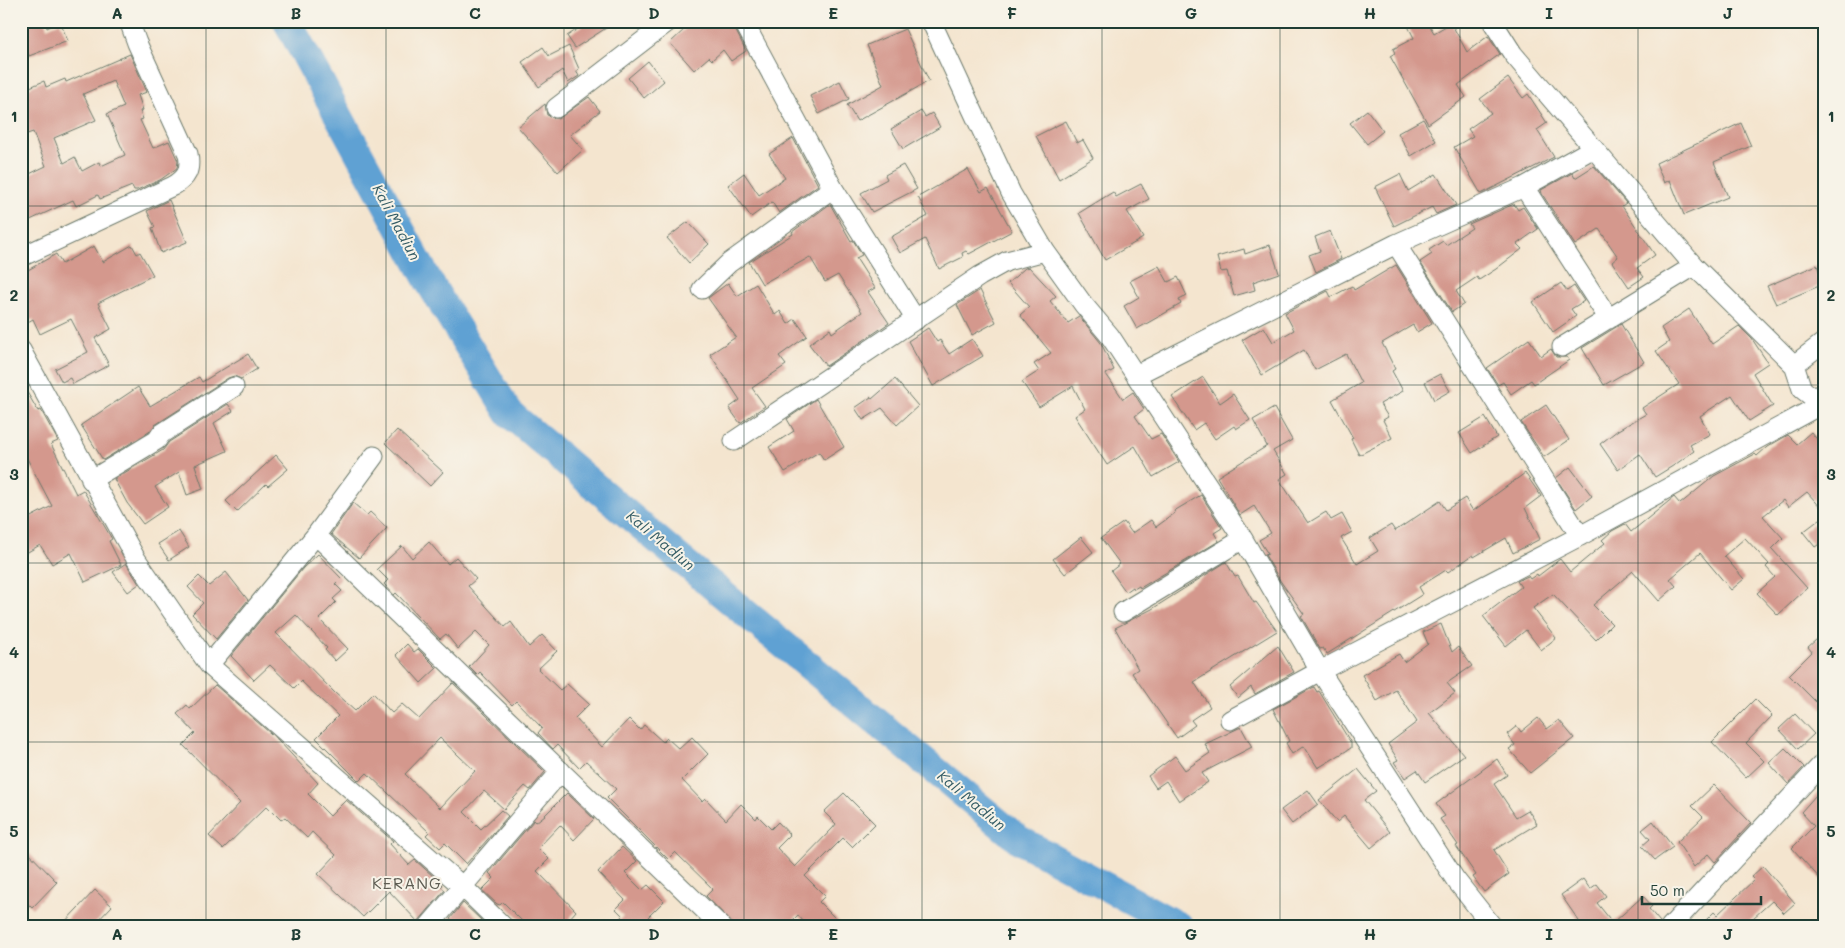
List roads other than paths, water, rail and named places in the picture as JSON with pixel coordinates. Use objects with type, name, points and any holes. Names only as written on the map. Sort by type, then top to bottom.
[{"type":"street","points":[[21,257],[173,186],[182,181],[188,174],[190,166],[188,154],[136,43],[129,21]]},
{"type":"street","points":[[556,108],[669,21]]},
{"type":"street","points":[[743,21],[834,188],[916,320]]},
{"type":"street","points":[[931,21],[1011,193],[1045,251],[1083,304],[1110,336],[1136,375],[1243,539],[1320,671],[1455,880],[1493,927]]},
{"type":"street","points":[[1230,720],[1580,536],[1823,405],[1802,389],[1794,365],[1694,266],[1617,174],[1592,149],[1513,54],[1492,21]]},
{"type":"street","points":[[1136,375],[1396,244],[1524,187],[1592,149]]},
{"type":"street","points":[[1524,187],[1609,319]]},
{"type":"street","points":[[702,289],[729,263],[834,188]]},
{"type":"street","points":[[1396,244],[1580,536]]},
{"type":"street","points":[[734,441],[980,276],[1007,261],[1045,251]]},
{"type":"street","points":[[1562,347],[1694,266]]},
{"type":"street","points":[[1794,365],[1824,342]]},
{"type":"street","points":[[21,350],[136,559],[209,665],[463,887],[504,927]]},
{"type":"street","points":[[91,480],[157,440],[161,434],[234,387]]},
{"type":"street","points":[[209,665],[316,535],[374,456]]},
{"type":"street","points":[[316,535],[722,927]]},
{"type":"street","points":[[1123,612],[1243,539]]},
{"type":"street","points":[[1670,927],[1824,762]]},
{"type":"street","points":[[428,927],[561,771]]},
{"type":"waterway","name":"Kali Madiun","points":[[287,21],[429,282],[509,413],[673,553],[1018,839],[1180,927]]},
{"type":"district","name":"KERANG","points":[[407,882]]}]
